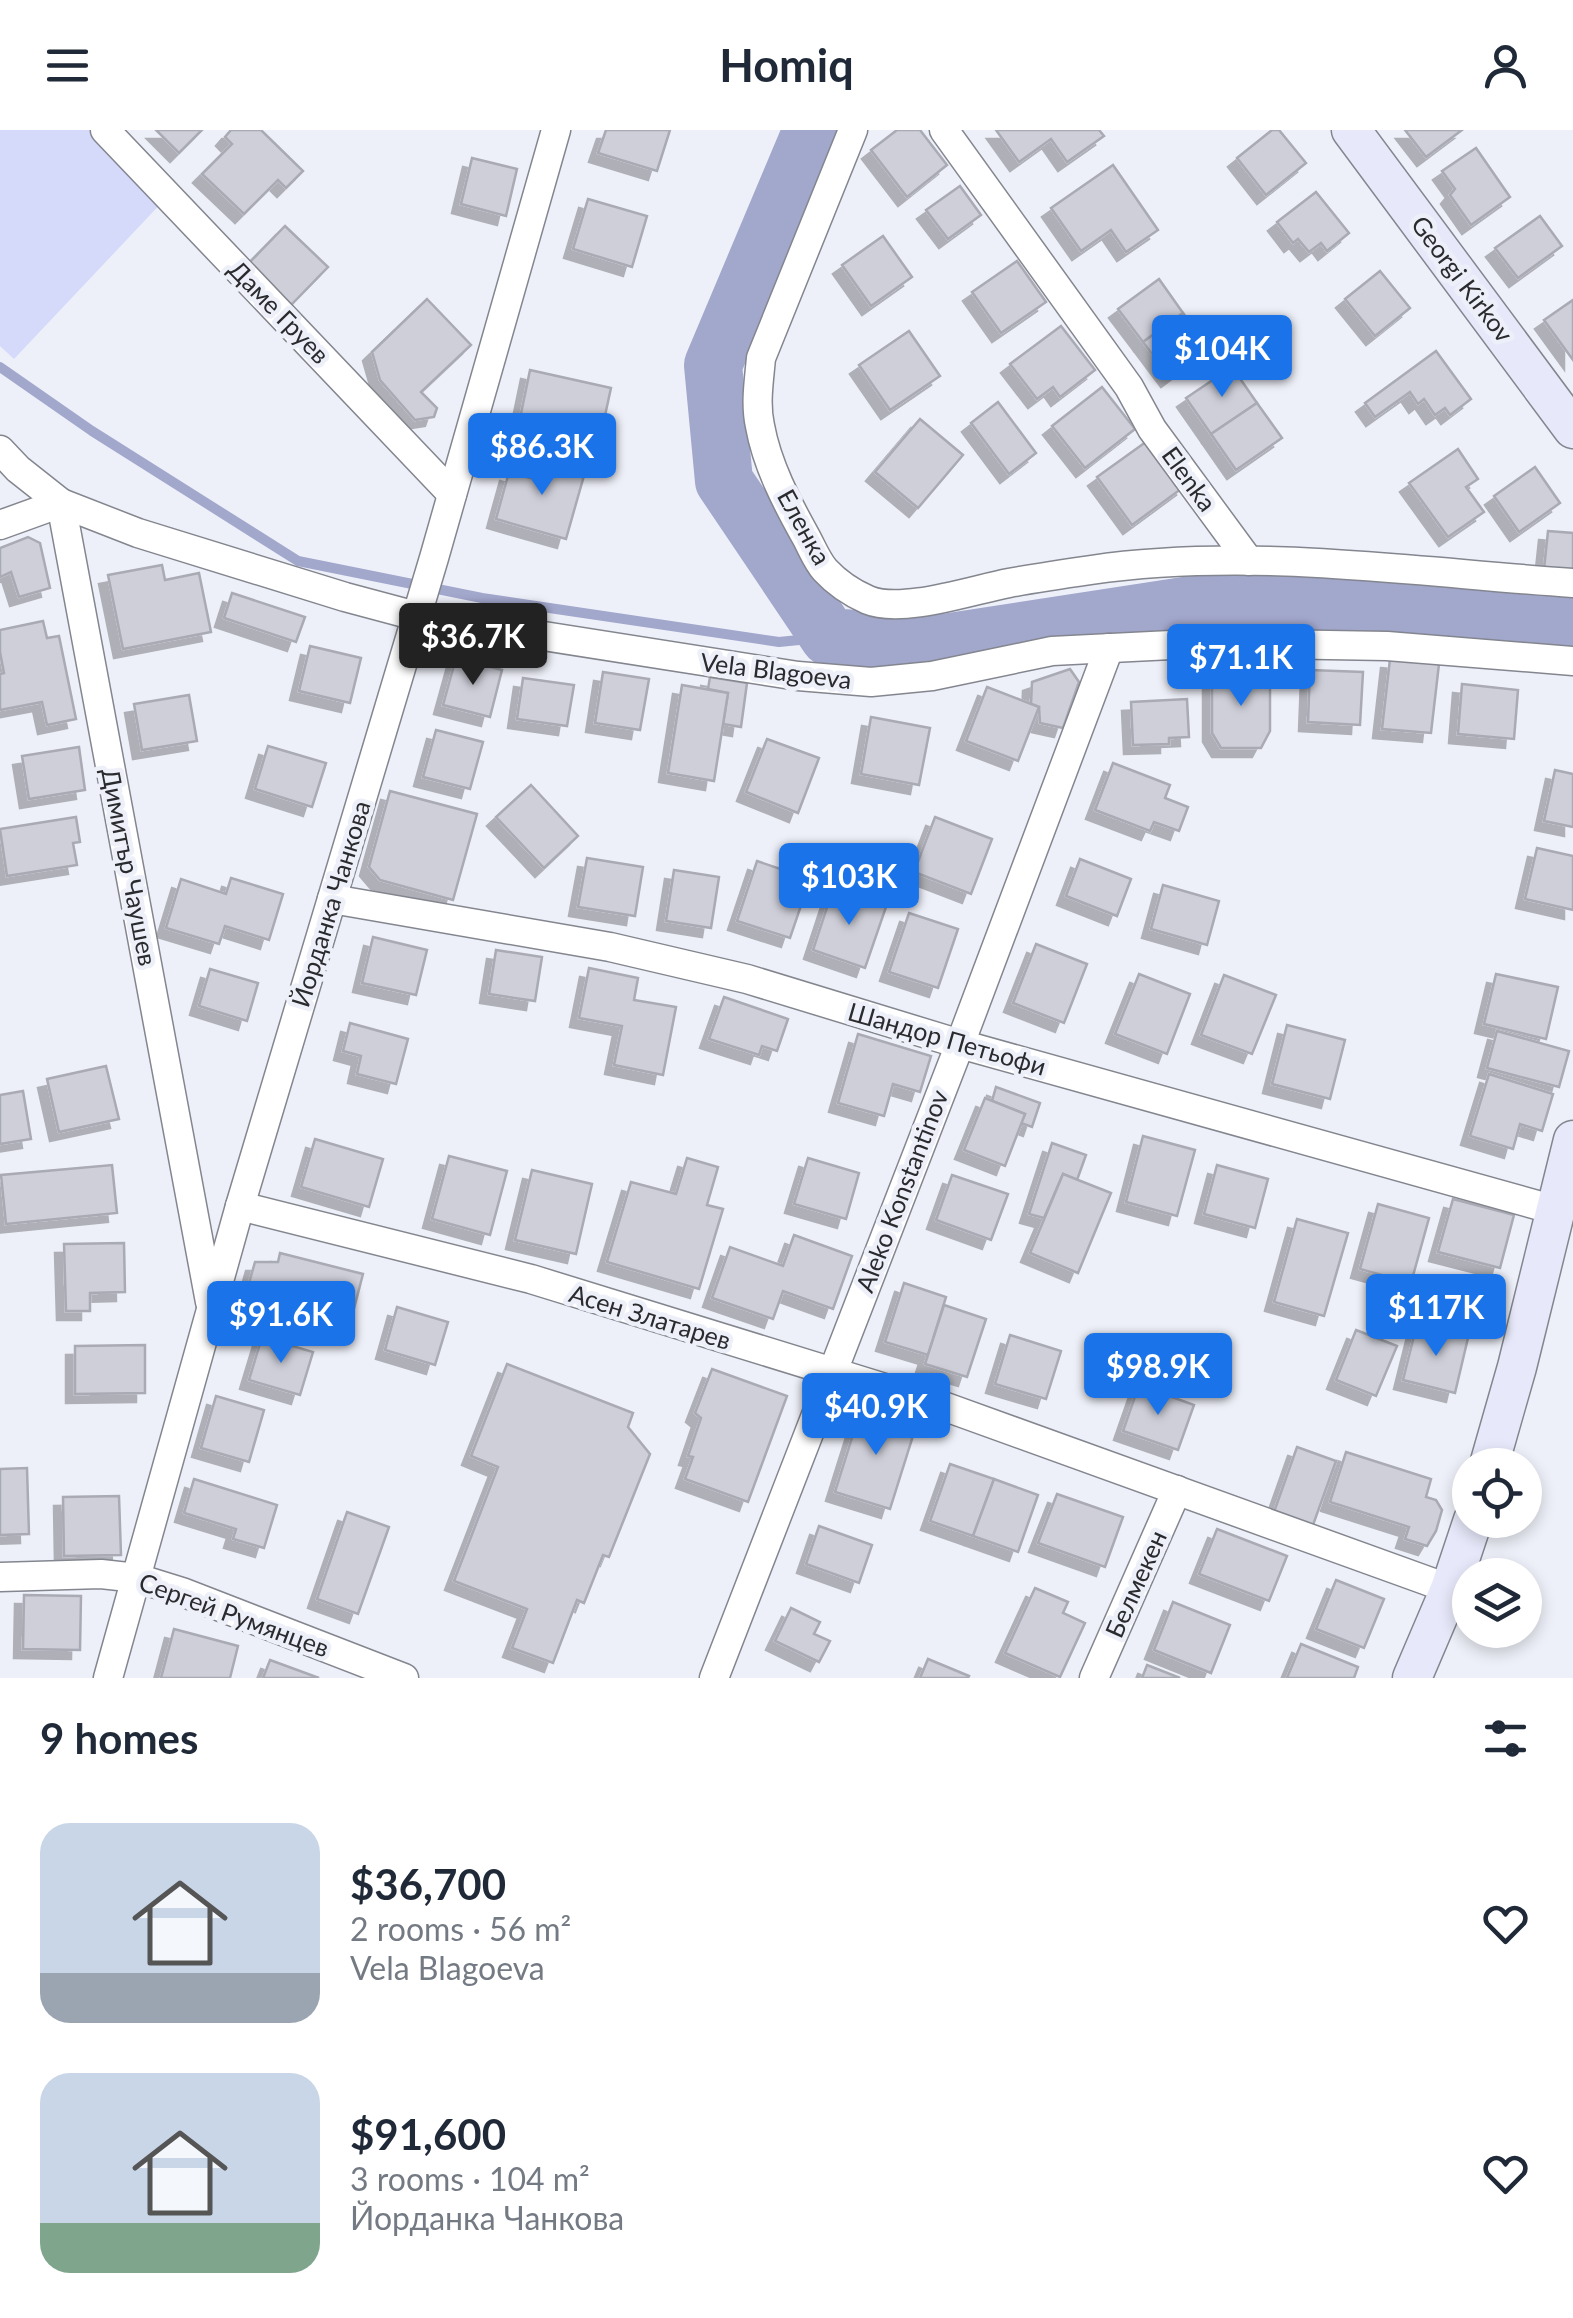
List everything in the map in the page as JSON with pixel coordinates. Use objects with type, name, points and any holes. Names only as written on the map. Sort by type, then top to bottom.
[{"type":"street","name":"Даме Груев","points":[[106,130],[452,494]]},
{"type":"street","name":"Йорданка Чанкова","points":[[108,1678],[240,1206],[434,558],[556,130]]},
{"type":"street","name":"Еленка","points":[[854,130],[761,358],[757,394],[767,457],[823,568],[848,590],[872,602],[904,605],[1094,569],[1177,561],[1250,561]]},
{"type":"street","name":"Elenka","points":[[944,130],[1250,561]]},
{"type":"street","name":"Georgi Kirkov","points":[[1351,130],[1573,429]]},
{"type":"street","points":[[0,450],[61,503]]},
{"type":"street","points":[[0,525],[61,503]]},
{"type":"street","name":"Vela Blagoeva","points":[[61,503],[138,533],[345,598],[420,605],[798,676],[870,682],[932,676],[1052,651],[1212,643],[1387,646],[1573,661]]},
{"type":"street","name":"Димитър Чаушев","points":[[61,503],[212,1310]]},
{"type":"street","points":[[1250,561],[1346,564],[1573,583]]},
{"type":"street","name":"Aleko Konstantinov","points":[[714,1678],[1109,648]]},
{"type":"street","name":"Шандор Петьофи","points":[[332,898],[610,948],[746,979],[960,1044],[1555,1210]]},
{"type":"street","points":[[1494,1448],[1573,1140]]},
{"type":"street","name":"Асен Златарев","points":[[240,1206],[531,1280],[943,1406],[1450,1588]]},
{"type":"street","name":"Белмекен","points":[[1094,1678],[1177,1490]]},
{"type":"street","points":[[1412,1678],[1466,1538]]},
{"type":"street","name":"Сергей Румянцев","points":[[0,1577],[101,1574],[137,1578],[404,1678]]},
{"type":"shaded area","points":[[0,130],[105,130],[168,196],[14,359],[0,346]]},
{"type":"building","points":[[156,130],[202,130],[179,153]]},
{"type":"building","points":[[231,130],[261,130],[303,171],[286,188],[278,180],[244,214],[202,174],[232,144],[225,137]]},
{"type":"building","points":[[606,130],[670,130],[657,171],[598,153]]},
{"type":"building","points":[[897,130],[920,130],[947,165],[907,197],[871,150]]},
{"type":"building","points":[[996,130],[1099,130],[1104,136],[1067,162],[1051,139],[1019,162]]},
{"type":"building","points":[[1272,130],[1279,130],[1306,163],[1266,195],[1237,158]]},
{"type":"building","points":[[1405,130],[1462,130],[1426,157]]},
{"type":"building","points":[[1476,148],[1510,197],[1471,225],[1450,195],[1455,189],[1442,171]]},
{"type":"building","points":[[472,158],[517,169],[506,216],[461,204]]},
{"type":"building","points":[[1113,165],[1158,230],[1126,252],[1111,230],[1081,251],[1051,208]]},
{"type":"building","points":[[960,186],[981,215],[948,239],[926,210]]},
{"type":"building","points":[[1316,192],[1349,233],[1327,251],[1321,243],[1309,252],[1298,239],[1293,243],[1277,222]]},
{"type":"building","points":[[588,199],[647,216],[632,267],[573,249]]},
{"type":"building","points":[[1540,216],[1562,246],[1518,278],[1495,248]]},
{"type":"building","points":[[285,226],[328,267],[291,305],[248,264]]},
{"type":"building","points":[[883,236],[912,277],[871,306],[842,265]]},
{"type":"building","points":[[1017,261],[1046,302],[1001,333],[972,292]]},
{"type":"building","points":[[1380,271],[1410,308],[1375,336],[1345,299]]},
{"type":"building","points":[[1159,279],[1183,313],[1143,342],[1118,309]]},
{"type":"building","points":[[427,299],[471,345],[421,392],[437,408],[434,417],[415,420],[380,380],[372,352]]},
{"type":"building","points":[[1573,300],[1573,360],[1544,320]]},
{"type":"building","points":[[1183,313],[1210,348],[1170,378],[1143,342]]},
{"type":"building","points":[[1061,326],[1095,370],[1060,397],[1053,387],[1037,399],[1010,364]]},
{"type":"building","points":[[909,331],[940,376],[890,410],[859,365]]},
{"type":"building","points":[[1436,351],[1471,399],[1450,415],[1445,408],[1435,415],[1424,399],[1418,404],[1410,392],[1375,417],[1365,403]]},
{"type":"building","points":[[1232,367],[1257,403],[1211,434],[1186,398]]},
{"type":"building","points":[[530,370],[611,388],[596,457],[535,443],[538,433],[518,428]]},
{"type":"building","points":[[1102,387],[1135,429],[1085,468],[1052,426]]},
{"type":"building","points":[[998,402],[1036,453],[1009,474],[971,423]]},
{"type":"building","points":[[1257,403],[1282,438],[1236,470],[1211,434]]},
{"type":"building","points":[[920,419],[963,455],[918,508],[875,472]]},
{"type":"building","points":[[1150,439],[1185,486],[1132,525],[1097,477]]},
{"type":"building","points":[[1458,449],[1478,479],[1466,487],[1484,512],[1448,537],[1409,483]]},
{"type":"building","points":[[536,458],[585,472],[566,539],[496,519],[509,472],[530,478]]},
{"type":"building","points":[[1535,467],[1560,503],[1519,532],[1494,496]]},
{"type":"building","points":[[1548,531],[1573,533],[1573,572],[1544,569]]},
{"type":"building","points":[[28,537],[40,543],[50,588],[19,597],[11,572],[0,577],[0,548]]},
{"type":"building","points":[[162,565],[165,580],[199,573],[211,632],[123,649],[108,575]]},
{"type":"building","points":[[232,593],[305,617],[296,642],[224,618]]},
{"type":"building","points":[[43,621],[47,638],[59,636],[76,719],[47,725],[42,702],[0,710],[0,674],[4,673],[0,630]]},
{"type":"building","points":[[310,646],[361,658],[350,703],[299,691]]},
{"type":"building","points":[[456,658],[502,670],[490,717],[443,705]]},
{"type":"building","points":[[1390,659],[1439,664],[1431,733],[1382,729]]},
{"type":"building","points":[[1070,669],[1079,682],[1063,728],[1040,723],[1039,707],[1031,704],[1032,682]]},
{"type":"building","points":[[1310,670],[1363,672],[1360,725],[1308,722]]},
{"type":"building","points":[[603,672],[649,679],[640,730],[595,723]]},
{"type":"building","points":[[1212,672],[1270,672],[1270,731],[1261,748],[1221,748],[1212,733]]},
{"type":"building","points":[[710,677],[747,683],[741,727],[723,724],[728,693],[708,689]]},
{"type":"building","points":[[523,678],[574,685],[567,726],[517,719]]},
{"type":"building","points":[[1462,684],[1518,690],[1514,739],[1458,734]]},
{"type":"building","points":[[682,685],[728,693],[714,781],[668,773]]},
{"type":"building","points":[[987,687],[1039,707],[1018,761],[966,741]]},
{"type":"building","points":[[189,695],[197,741],[142,750],[134,704]]},
{"type":"building","points":[[1187,699],[1189,737],[1169,738],[1169,744],[1133,745],[1131,702]]},
{"type":"building","points":[[871,717],[930,728],[919,785],[861,774]]},
{"type":"building","points":[[436,730],[483,742],[470,789],[423,777]]},
{"type":"building","points":[[767,739],[819,758],[798,813],[746,792]]},
{"type":"building","points":[[268,746],[326,763],[312,807],[255,789]]},
{"type":"building","points":[[79,747],[85,790],[29,799],[22,756]]},
{"type":"building","points":[[1113,763],[1170,785],[1165,798],[1188,807],[1179,831],[1154,822],[1150,831],[1095,810]]},
{"type":"building","points":[[1555,770],[1573,774],[1573,827],[1544,821]]},
{"type":"building","points":[[531,785],[578,836],[544,868],[496,817]]},
{"type":"building","points":[[390,791],[477,814],[453,900],[380,880],[369,867]]},
{"type":"building","points":[[76,817],[80,842],[73,843],[77,865],[7,876],[0,829]]},
{"type":"building","points":[[935,817],[992,839],[971,894],[914,872]]},
{"type":"building","points":[[1537,848],[1573,856],[1573,910],[1525,899]]},
{"type":"building","points":[[587,858],[643,867],[635,916],[578,907]]},
{"type":"building","points":[[1080,859],[1131,879],[1117,916],[1066,896]]},
{"type":"building","points":[[757,861],[810,879],[790,938],[737,921]]},
{"type":"building","points":[[674,870],[719,877],[711,928],[666,921]]},
{"type":"building","points":[[231,878],[283,894],[269,940],[225,926],[219,944],[166,928],[181,879],[226,894]]},
{"type":"building","points":[[1163,885],[1219,901],[1207,945],[1151,929]]},
{"type":"building","points":[[833,889],[886,907],[865,968],[813,950]]},
{"type":"building","points":[[909,913],[958,929],[938,988],[889,972]]},
{"type":"building","points":[[373,937],[427,950],[416,995],[362,983]]},
{"type":"building","points":[[1036,944],[1087,964],[1064,1023],[1013,1003]]},
{"type":"building","points":[[496,950],[542,957],[535,1001],[489,994]]},
{"type":"building","points":[[589,968],[638,978],[634,1000],[676,1007],[663,1075],[614,1065],[622,1026],[579,1018]]},
{"type":"building","points":[[210,969],[258,983],[247,1021],[199,1006]]},
{"type":"building","points":[[1139,974],[1190,994],[1167,1054],[1115,1034]]},
{"type":"building","points":[[1496,974],[1558,987],[1546,1039],[1484,1024]]},
{"type":"building","points":[[1224,975],[1276,995],[1252,1054],[1201,1035]]},
{"type":"building","points":[[724,997],[788,1019],[777,1051],[762,1046],[759,1055],[709,1039]]},
{"type":"building","points":[[350,1023],[408,1039],[396,1084],[357,1074],[361,1056],[343,1051]]},
{"type":"building","points":[[1287,1025],[1345,1040],[1330,1099],[1272,1084]]},
{"type":"building","points":[[1497,1031],[1569,1051],[1559,1087],[1487,1068]]},
{"type":"building","points":[[858,1034],[931,1056],[920,1092],[893,1084],[884,1116],[838,1103]]},
{"type":"building","points":[[106,1066],[119,1119],[59,1132],[47,1079]]},
{"type":"building","points":[[1489,1074],[1553,1094],[1542,1131],[1520,1124],[1513,1149],[1470,1136]]},
{"type":"building","points":[[996,1087],[1040,1103],[1032,1127],[1021,1123],[1025,1114],[992,1101]]},
{"type":"building","points":[[23,1091],[31,1139],[0,1144],[0,1095]]},
{"type":"building","points":[[985,1098],[1025,1114],[1005,1166],[964,1150]]},
{"type":"building","points":[[1143,1136],[1195,1150],[1177,1216],[1126,1202]]},
{"type":"building","points":[[315,1139],[383,1159],[369,1207],[301,1187]]},
{"type":"building","points":[[1052,1143],[1086,1155],[1077,1180],[1063,1174],[1044,1218],[1029,1214]]},
{"type":"building","points":[[449,1156],[507,1171],[490,1235],[432,1219]]},
{"type":"building","points":[[687,1158],[718,1167],[707,1205],[723,1209],[699,1289],[607,1262],[631,1182],[676,1194]]},
{"type":"building","points":[[808,1158],[859,1173],[846,1219],[794,1204]]},
{"type":"building","points":[[112,1165],[117,1213],[6,1224],[1,1175]]},
{"type":"building","points":[[1217,1165],[1268,1179],[1255,1228],[1204,1214]]},
{"type":"building","points":[[532,1170],[592,1184],[576,1254],[515,1240]]},
{"type":"building","points":[[1063,1174],[1111,1193],[1078,1273],[1030,1253]]},
{"type":"building","points":[[952,1175],[1008,1194],[991,1240],[936,1220]]},
{"type":"building","points":[[1453,1199],[1514,1215],[1500,1268],[1438,1252]]},
{"type":"building","points":[[1378,1204],[1429,1218],[1411,1283],[1360,1269]]},
{"type":"building","points":[[1297,1219],[1348,1233],[1324,1316],[1274,1302]]},
{"type":"building","points":[[794,1235],[852,1256],[833,1309],[783,1291],[773,1319],[712,1298],[730,1247],[783,1266]]},
{"type":"building","points":[[124,1243],[125,1292],[90,1293],[90,1311],[66,1311],[64,1244]]},
{"type":"building","points":[[280,1253],[363,1274],[350,1324],[245,1297],[255,1262],[278,1262]]},
{"type":"building","points":[[904,1283],[946,1297],[928,1355],[885,1342]]},
{"type":"building","points":[[944,1305],[986,1319],[967,1377],[925,1364]]},
{"type":"building","points":[[397,1307],[448,1322],[435,1365],[385,1350]]},
{"type":"building","points":[[1417,1324],[1468,1338],[1455,1393],[1403,1380]]},
{"type":"building","points":[[1356,1330],[1397,1346],[1376,1396],[1336,1380]]},
{"type":"building","points":[[1010,1335],[1061,1351],[1046,1399],[995,1384]]},
{"type":"building","points":[[262,1337],[313,1352],[300,1395],[249,1380]]},
{"type":"building","points":[[145,1345],[145,1393],[75,1394],[75,1346]]},
{"type":"building","points":[[507,1364],[633,1413],[628,1427],[650,1454],[609,1557],[603,1555],[584,1603],[577,1600],[553,1663],[512,1648],[527,1609],[454,1581],[498,1467],[471,1456]]},
{"type":"building","points":[[712,1369],[787,1396],[748,1502],[685,1479],[701,1418],[695,1413]]},
{"type":"building","points":[[1139,1385],[1194,1405],[1178,1450],[1123,1431]]},
{"type":"building","points":[[216,1396],[264,1410],[249,1462],[201,1448]]},
{"type":"building","points":[[862,1406],[917,1423],[890,1509],[835,1492]]},
{"type":"building","points":[[1297,1447],[1336,1461],[1313,1525],[1274,1512]]},
{"type":"building","points":[[1346,1452],[1431,1479],[1426,1497],[1436,1500],[1442,1510],[1427,1546],[1405,1539],[1409,1527],[1330,1502]]},
{"type":"building","points":[[950,1464],[994,1479],[973,1536],[930,1521]]},
{"type":"building","points":[[27,1468],[29,1534],[0,1535],[0,1469]]},
{"type":"building","points":[[194,1479],[277,1505],[264,1548],[233,1539],[236,1529],[184,1513]]},
{"type":"building","points":[[994,1479],[1038,1495],[1018,1552],[973,1536]]},
{"type":"building","points":[[1057,1494],[1123,1517],[1105,1567],[1038,1543]]},
{"type":"building","points":[[119,1496],[121,1555],[64,1556],[63,1497]]},
{"type":"building","points":[[347,1512],[389,1527],[358,1614],[317,1599]]},
{"type":"building","points":[[819,1526],[872,1545],[859,1583],[806,1564]]},
{"type":"building","points":[[1217,1529],[1287,1556],[1269,1601],[1199,1574]]},
{"type":"building","points":[[1336,1580],[1384,1599],[1364,1648],[1316,1629]]},
{"type":"building","points":[[1035,1588],[1068,1602],[1063,1613],[1085,1623],[1060,1677],[1005,1653]]},
{"type":"building","points":[[24,1595],[81,1596],[80,1650],[23,1649]]},
{"type":"building","points":[[1173,1602],[1230,1625],[1211,1673],[1154,1650]]},
{"type":"building","points":[[791,1608],[820,1622],[814,1634],[830,1641],[819,1662],[775,1641]]},
{"type":"building","points":[[174,1629],[238,1646],[230,1678],[161,1678]]},
{"type":"building","points":[[1301,1644],[1358,1667],[1354,1678],[1287,1678]]},
{"type":"building","points":[[928,1659],[969,1676],[920,1678]]},
{"type":"building","points":[[270,1660],[319,1678],[263,1678]]},
{"type":"building","points":[[1147,1665],[1180,1678],[1142,1678]]},
{"type":"waterway","points":[[812,130],[713,365],[724,481],[829,637],[931,645],[1224,600],[1573,621]]},
{"type":"waterway","points":[[0,367],[92,431],[298,561],[482,598],[779,642],[829,637]]}]
